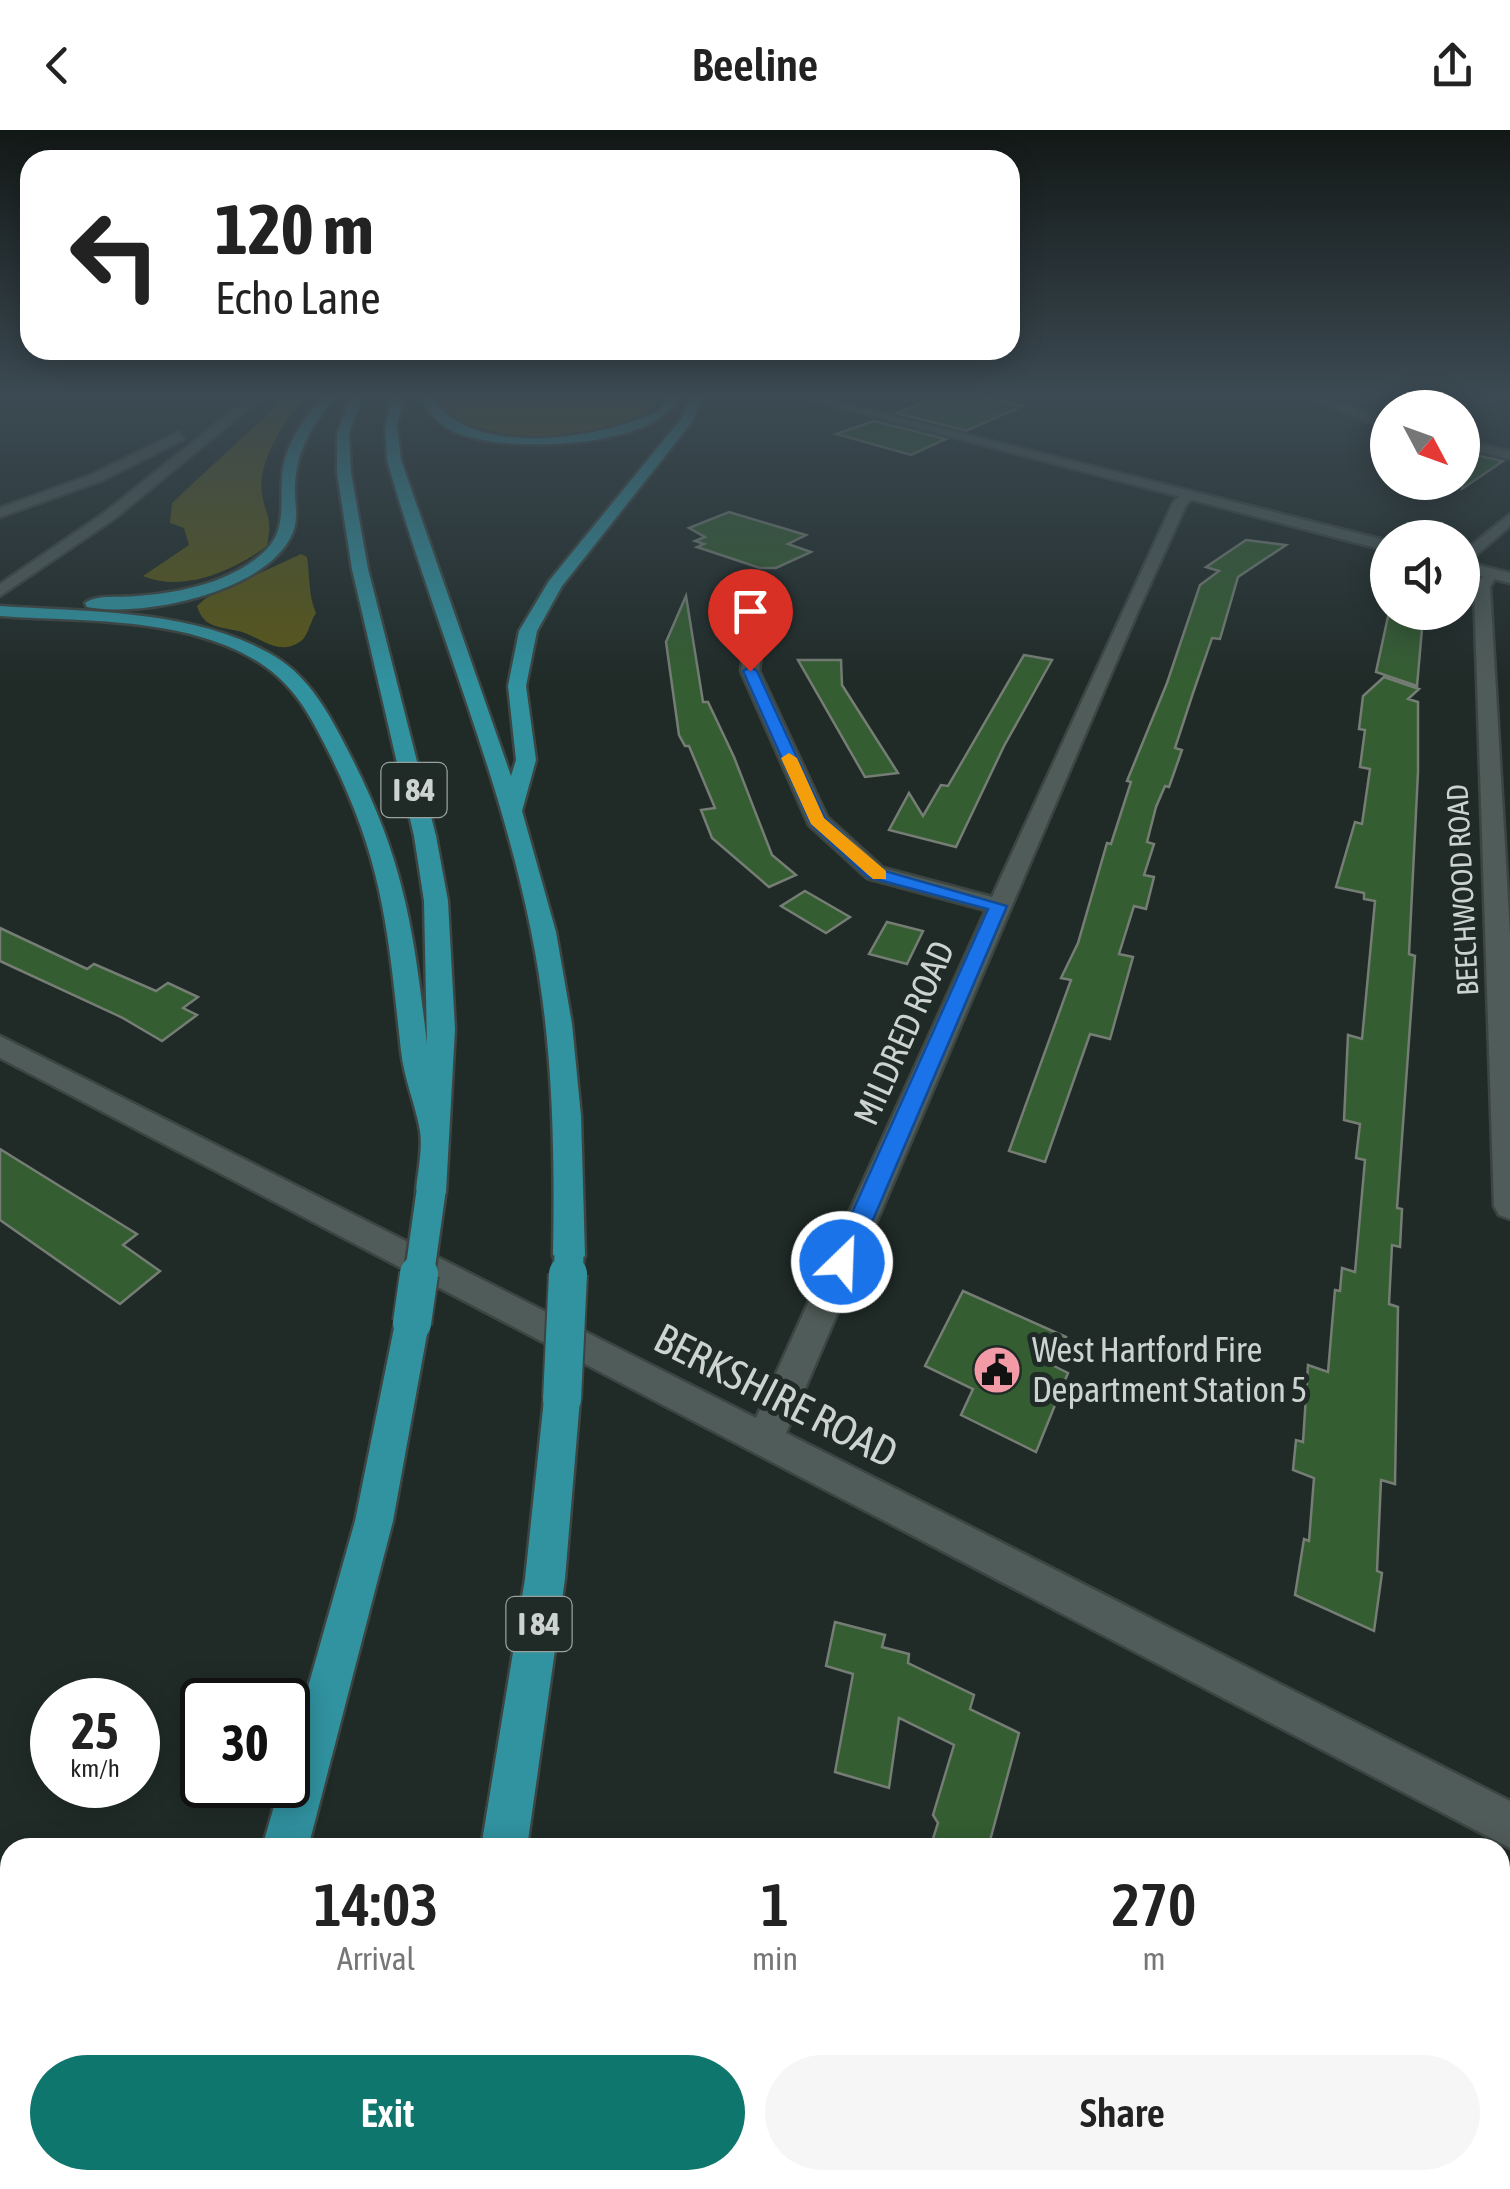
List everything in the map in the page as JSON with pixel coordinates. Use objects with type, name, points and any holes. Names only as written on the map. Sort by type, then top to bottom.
[{"type":"highway","points":[[0,593],[128,603],[196,590],[252,568],[284,538],[290,492]]},
{"type":"highway","name":"I 84","points":[[288,1838],[374,1521],[412,1323],[431,1192],[442,1029],[436,901],[425,836],[360,570],[347,492]]},
{"type":"highway","name":"I 84","points":[[405,492],[511,813],[538,907],[559,1022],[568,1127],[569,1256],[562,1399],[540,1616],[506,1838]]},
{"type":"highway","points":[[511,813],[526,760],[517,686],[528,630],[555,584],[630,492]]},
{"type":"highway","points":[[0,611],[209,636],[266,659],[300,687],[357,787],[385,854],[404,946],[412,1058],[436,1137]]},
{"type":"street","points":[[0,513],[58,492]]},
{"type":"street","points":[[0,593],[139,492]]},
{"type":"street","points":[[1182,492],[1370,541]]},
{"type":"street","name":"MILDRED ROAD","points":[[765,1440],[1138,593],[1180,503],[1190,494]]},
{"type":"street","points":[[14,560],[77,517]]},
{"type":"street","points":[[1480,547],[1510,518]]},
{"type":"street","name":"BEECHWOOD ROAD","points":[[1500,576],[1482,587],[1510,1206]]},
{"type":"street","points":[[782,615],[754,637],[750,671],[817,820],[874,874],[998,906]]},
{"type":"street","name":"BERKSHIRE ROAD","points":[[0,1046],[1510,1824]]},
{"type":"shaded area","points":[[184,492],[262,492],[269,522],[267,546],[208,577],[175,582],[143,576],[189,545],[184,528],[170,523],[172,503]]},
{"type":"shaded area","points":[[301,554],[307,557],[316,613],[301,641],[285,647],[270,645],[242,632],[215,626],[200,614],[197,606],[206,598]]},
{"type":"building","points":[[729,512],[806,535],[788,544],[811,552],[776,568],[760,568],[697,547],[704,544],[695,541],[705,537],[689,528]]},
{"type":"building","points":[[1246,540],[1286,545],[1238,577],[1220,639],[1212,638],[1175,748],[1182,750],[1169,787],[1165,786],[1156,807],[1147,842],[1154,844],[1144,875],[1154,877],[1146,909],[1134,906],[1119,954],[1133,957],[1110,1039],[1090,1034],[1045,1162],[1009,1151],[1071,980],[1061,978],[1078,943],[1107,843],[1111,844],[1131,782],[1127,781],[1167,683],[1200,585],[1219,571],[1206,567]]},
{"type":"building","points":[[686,596],[703,702],[708,702],[734,757],[772,855],[796,875],[769,887],[712,838],[701,810],[715,808],[689,746],[679,735],[666,642]]},
{"type":"building","points":[[1385,630],[1422,630],[1417,686],[1376,672]]},
{"type":"building","points":[[1024,655],[1052,660],[1004,746],[956,847],[889,830],[909,793],[923,816],[941,785],[948,786]]},
{"type":"building","points":[[798,660],[841,660],[842,685],[898,773],[865,777]]},
{"type":"building","points":[[1384,677],[1419,689],[1408,699],[1418,702],[1409,954],[1415,956],[1397,1208],[1402,1209],[1400,1247],[1392,1245],[1389,1304],[1398,1307],[1395,1484],[1381,1480],[1377,1571],[1382,1573],[1374,1631],[1295,1595],[1304,1539],[1309,1541],[1314,1478],[1293,1470],[1296,1440],[1303,1442],[1308,1365],[1328,1372],[1335,1290],[1340,1291],[1342,1268],[1355,1272],[1365,1160],[1356,1158],[1360,1124],[1344,1120],[1348,1035],[1362,1039],[1375,901],[1364,899],[1364,893],[1336,887],[1355,822],[1362,824],[1370,769],[1360,767],[1365,730],[1359,729],[1363,696]]},
{"type":"building","points":[[805,891],[850,917],[826,933],[781,906]]},
{"type":"building","points":[[887,922],[923,931],[907,964],[869,954]]},
{"type":"building","points":[[0,928],[87,969],[94,964],[156,991],[168,983],[198,997],[183,1008],[197,1015],[162,1041],[121,1017],[0,961]]},
{"type":"building","points":[[0,1149],[137,1234],[123,1245],[160,1271],[120,1304],[0,1220]]},
{"type":"building","name":"West Hartford Fire Department Station 5","points":[[963,1291],[1066,1337],[1054,1366],[1068,1373],[1036,1452],[961,1415],[973,1389],[925,1366]]},
{"type":"building","points":[[835,1622],[885,1635],[882,1647],[909,1654],[908,1663],[974,1695],[970,1709],[1019,1733],[991,1838],[933,1838],[938,1823],[933,1815],[954,1745],[899,1718],[889,1788],[835,1772],[853,1674],[826,1666]]},
{"type":"slow traffic","points":[[789,758],[817,820],[874,874],[880,875]]},
{"type":"place","name":"West Hartford Fire Department Station 5","points":[[997,1370]]},
{"type":"route","points":[[750,671],[817,820],[874,874],[998,906],[842,1262]]}]
